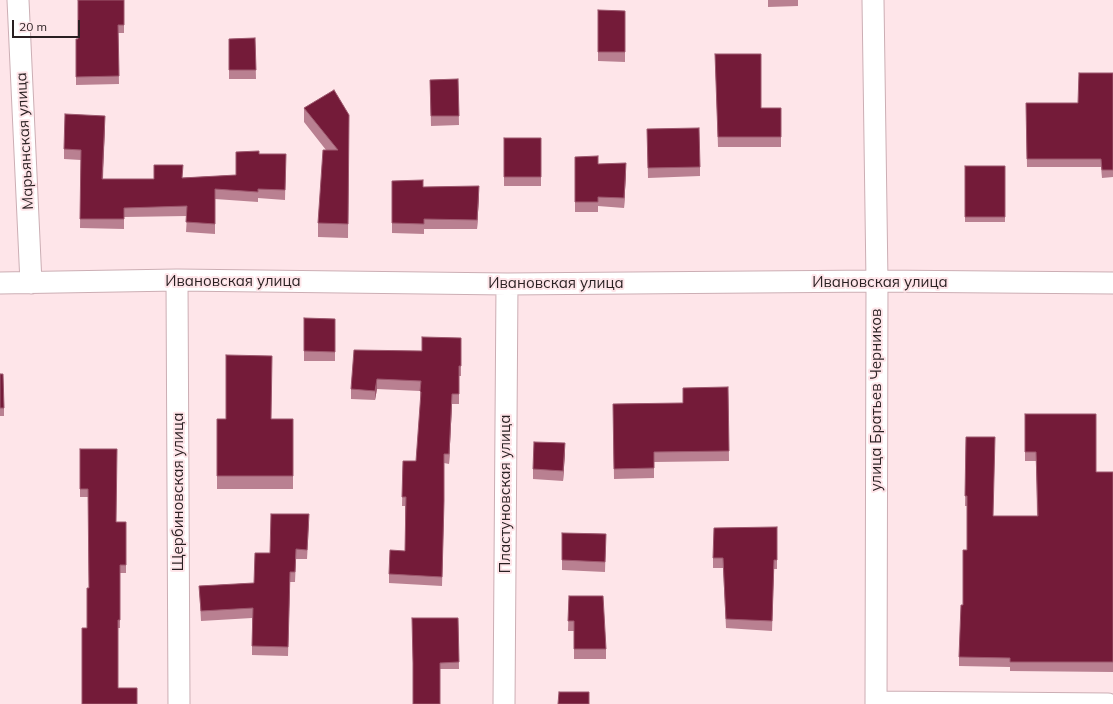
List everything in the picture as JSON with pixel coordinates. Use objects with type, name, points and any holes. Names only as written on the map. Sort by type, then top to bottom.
[{"type":"street","name":"Марьянская улица","points":[[18,0],[31,283]]},
{"type":"street","name":"улица Братьев Черников","points":[[874,0],[876,281],[876,703]]},
{"type":"street","name":"Ивановская улица","points":[[0,283],[177,280],[507,284],[876,281],[1113,283]]},
{"type":"street","name":"Щербиновская улица","points":[[177,280],[178,704]]},
{"type":"street","name":"Пластуновская улица","points":[[504,704],[507,284]]},
{"type":"street","points":[[876,703],[1108,704]]},
{"type":"building","points":[[78,0],[124,0],[124,25],[118,25],[119,76],[76,77]]},
{"type":"building","points":[[598,10],[625,11],[625,52],[598,52]]},
{"type":"building","points":[[255,38],[256,70],[229,70],[229,39]]},
{"type":"building","points":[[715,54],[761,54],[761,108],[781,108],[781,137],[718,137]]},
{"type":"building","points":[[1079,73],[1113,73],[1113,170],[1102,170],[1101,159],[1027,159],[1026,103],[1078,103]]},
{"type":"building","points":[[458,79],[459,116],[431,116],[430,80]]},
{"type":"building","points":[[334,90],[349,115],[348,224],[318,223],[323,150],[338,150],[304,108]]},
{"type":"building","points":[[65,114],[105,116],[102,179],[154,179],[154,165],[183,165],[182,178],[236,175],[236,152],[259,151],[259,154],[286,154],[285,190],[258,189],[258,192],[215,189],[215,224],[186,222],[187,206],[124,208],[124,219],[80,219],[81,150],[64,149]]},
{"type":"building","points":[[699,128],[700,167],[648,168],[647,129]]},
{"type":"building","points":[[504,138],[541,138],[541,177],[504,177]]},
{"type":"building","points":[[598,156],[598,164],[626,163],[624,198],[598,197],[598,202],[575,202],[575,157]]},
{"type":"building","points":[[965,166],[1005,166],[1005,217],[965,217]]},
{"type":"building","points":[[423,180],[423,187],[479,186],[477,220],[424,219],[424,224],[392,223],[392,181]]},
{"type":"building","points":[[304,318],[335,319],[335,352],[304,351]]},
{"type":"building","points":[[422,337],[461,338],[459,394],[452,394],[449,454],[444,454],[442,577],[389,574],[390,550],[405,551],[406,497],[402,497],[403,461],[416,461],[421,381],[377,379],[375,391],[351,389],[354,350],[422,351]]},
{"type":"building","points":[[226,355],[272,356],[271,419],[293,419],[293,476],[217,476],[217,419],[226,419]]},
{"type":"building","points":[[0,374],[3,374],[4,408],[0,408]]},
{"type":"building","points":[[728,387],[729,451],[654,452],[654,468],[614,469],[613,404],[683,403],[683,388]]},
{"type":"building","points":[[1025,414],[1096,414],[1096,472],[1113,472],[1113,662],[1010,662],[1010,658],[959,657],[961,605],[963,605],[963,550],[967,550],[967,496],[965,496],[966,437],[995,437],[993,516],[1038,516],[1036,452],[1025,452]]},
{"type":"building","points":[[534,442],[565,443],[563,471],[533,469]]},
{"type":"building","points":[[80,449],[117,449],[116,522],[126,522],[126,565],[120,565],[118,688],[137,688],[137,704],[82,704],[82,628],[87,628],[87,588],[89,588],[88,489],[80,489]]},
{"type":"building","points":[[271,514],[309,514],[307,550],[296,549],[295,572],[290,572],[288,647],[252,646],[253,608],[201,611],[199,586],[254,583],[255,553],[270,553]]},
{"type":"building","points":[[777,527],[777,560],[774,560],[772,621],[726,619],[723,558],[713,558],[714,528]]},
{"type":"building","points":[[562,533],[606,534],[605,562],[562,560]]},
{"type":"building","points":[[569,596],[603,596],[606,649],[574,649],[574,621],[568,621]]},
{"type":"building","points":[[412,618],[458,618],[459,662],[440,663],[440,704],[413,704]]},
{"type":"building","points":[[559,692],[589,692],[589,704],[558,704]]}]
